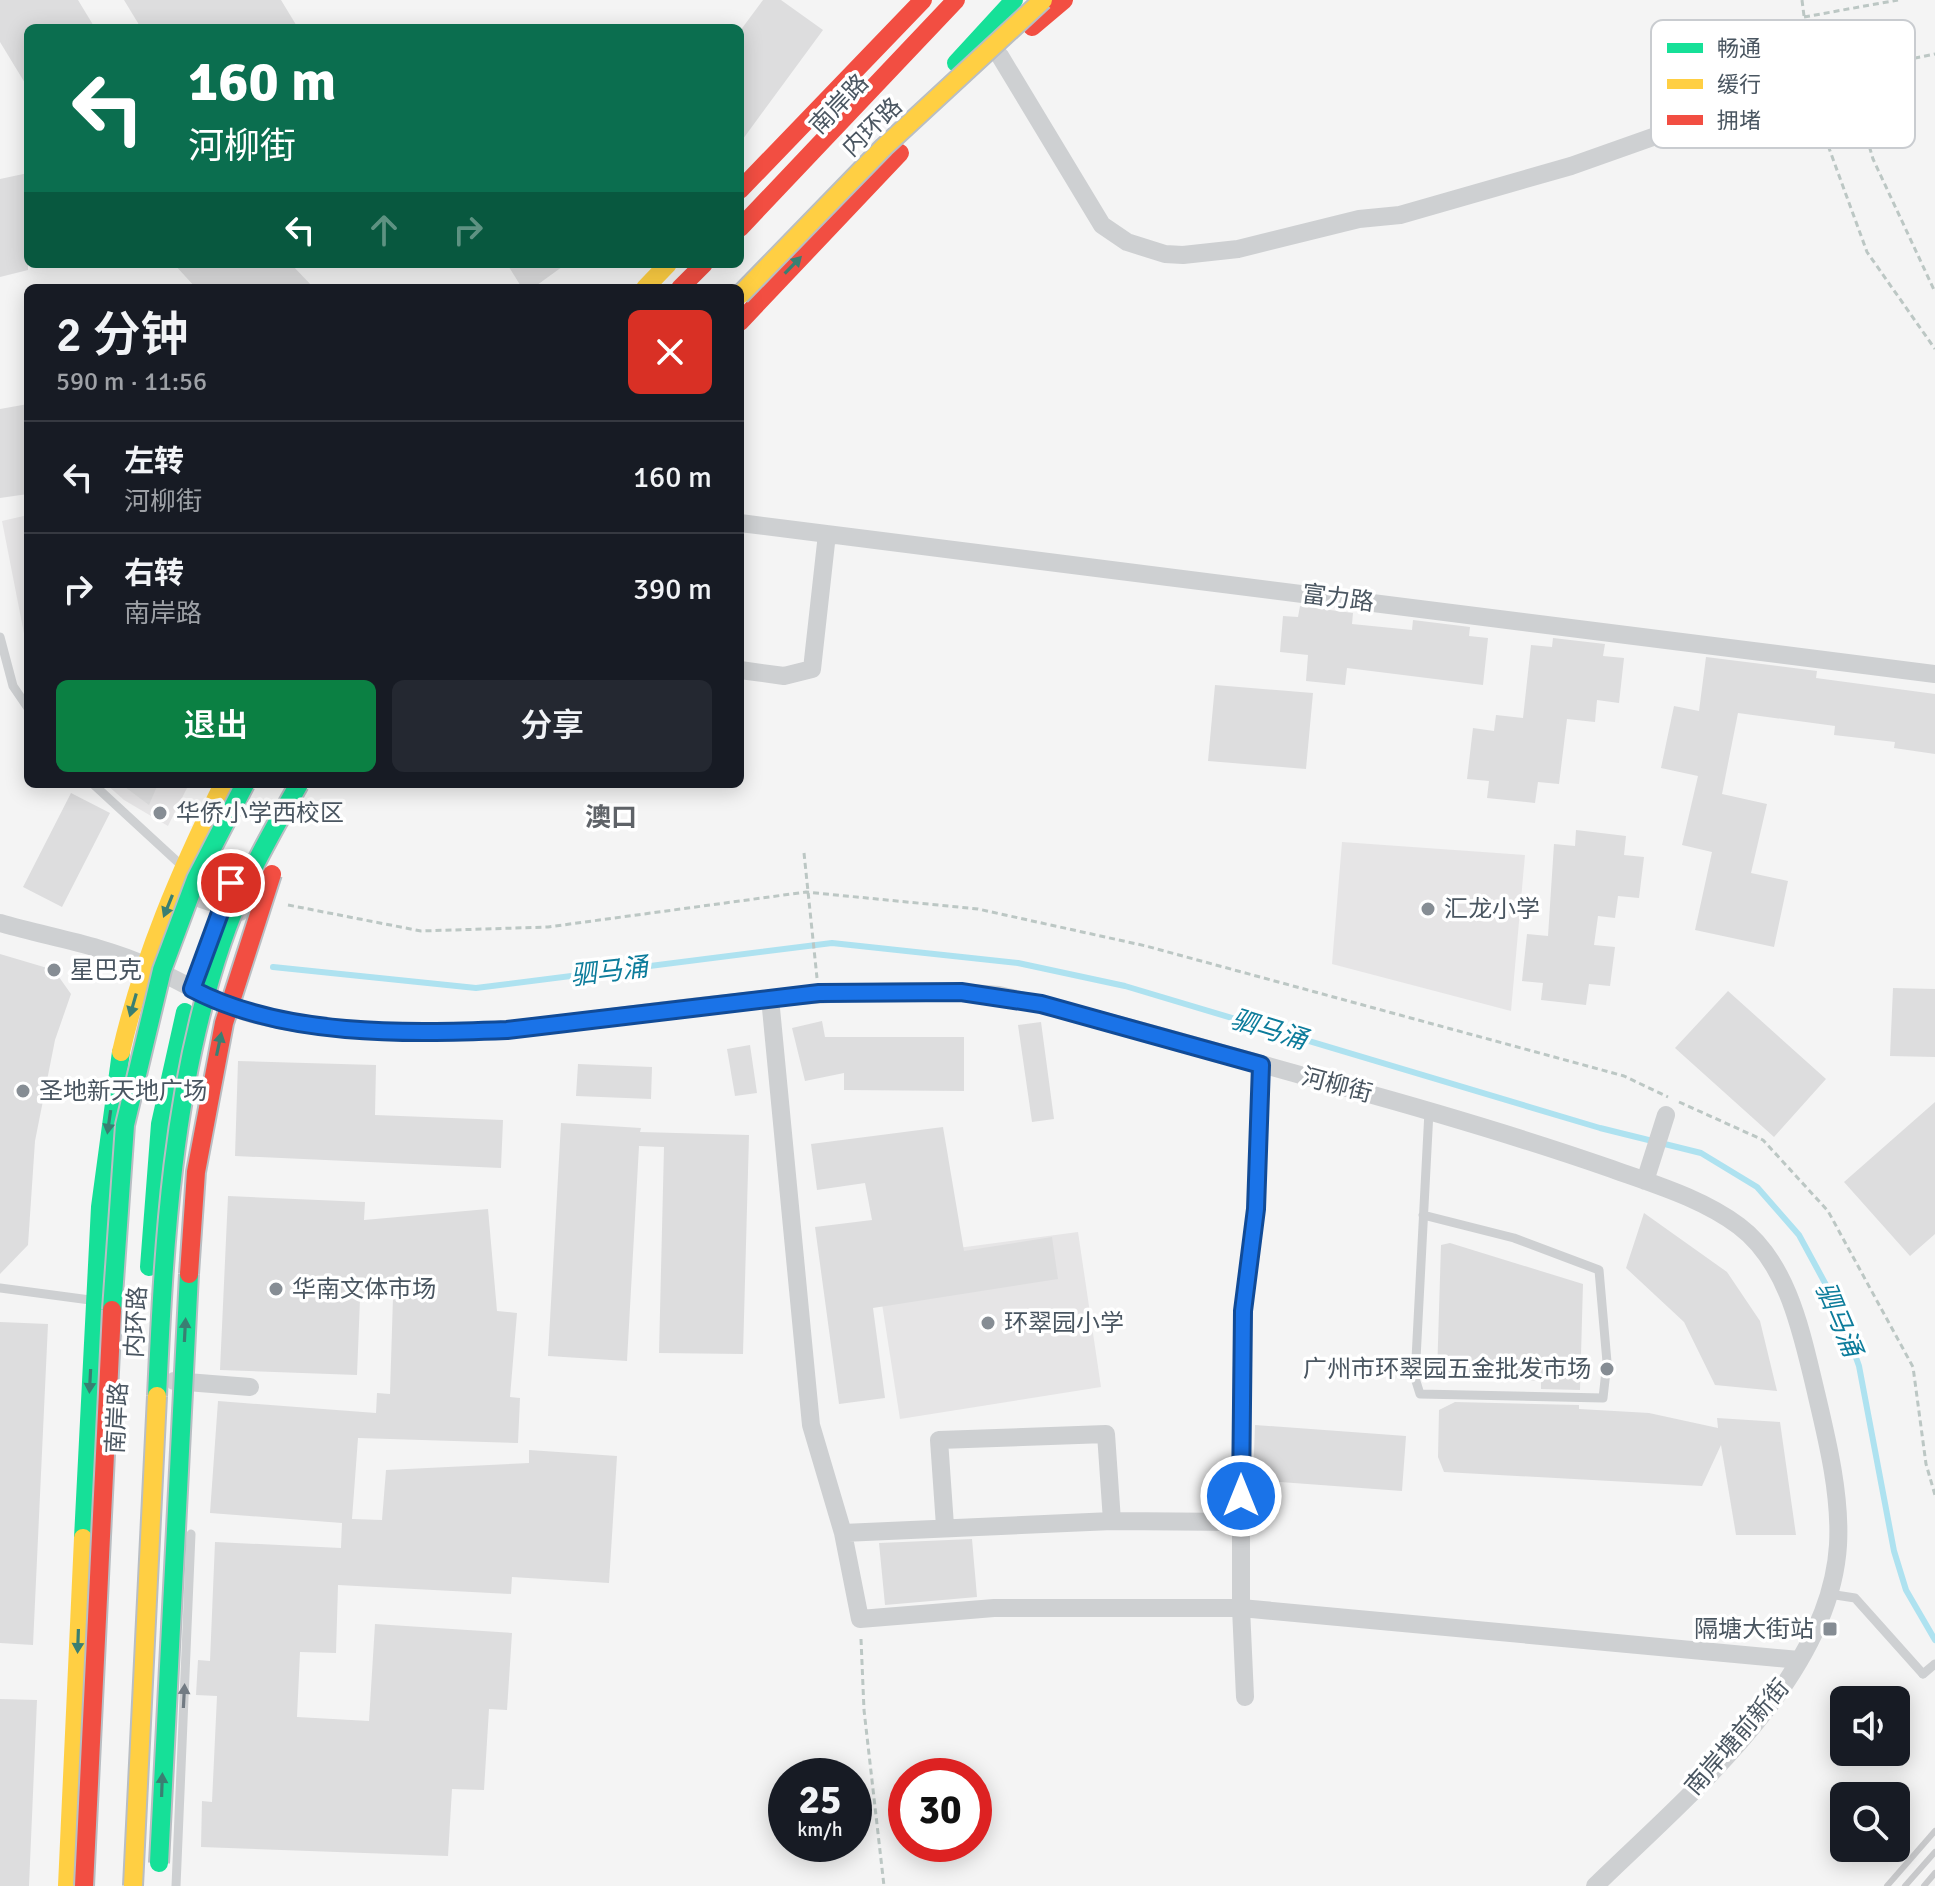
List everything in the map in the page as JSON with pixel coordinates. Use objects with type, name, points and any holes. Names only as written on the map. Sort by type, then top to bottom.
[{"type":"main road","name":"内环路","points":[[744,224],[956,0]]},
{"type":"main road","name":"南岸路","points":[[744,236],[972,0]]},
{"type":"main road","name":"内环路","points":[[744,291],[884,147],[1043,0]]},
{"type":"main road","points":[[744,318],[907,145],[1064,0]]},
{"type":"main road","name":"南岸路","points":[[731,284],[1014,2]]},
{"type":"main road","points":[[884,147],[1014,2]]},
{"type":"main road","points":[[907,145],[1014,2]]},
{"type":"main road","points":[[744,168],[914,3]]},
{"type":"main road","points":[[744,186],[914,3]]},
{"type":"main road","points":[[834,222],[842,172]]},
{"type":"main road","points":[[634,284],[649,268]]},
{"type":"main road","points":[[649,284],[664,268]]},
{"type":"main road","points":[[684,284],[700,268]]},
{"type":"main road","points":[[696,284],[712,268]]},
{"type":"main road","points":[[67,1886],[94,1300],[107,1134],[123,1045],[145,965],[184,867],[221,788]]},
{"type":"main road","name":"内环路","points":[[84,1886],[114,1263],[125,1125],[149,1015],[167,956],[196,879],[243,788]]},
{"type":"main road","name":"南岸路","points":[[95,1886],[130,1208],[139,1124],[172,979],[201,899],[254,788]]},
{"type":"main road","name":"南岸路","points":[[117,1886],[152,1199],[160,1124],[192,989],[221,906],[280,788]]},
{"type":"main road","name":"内环路","points":[[133,1886],[165,1224],[178,1105],[197,1017],[213,965],[259,855],[297,788]]},
{"type":"main road","points":[[143,1886],[168,1265],[180,1149],[195,1058],[210,999],[242,913],[271,851],[308,788]]},
{"type":"main road","points":[[158,1886],[185,1328],[196,1172],[224,1023],[262,900],[308,788]]},
{"type":"main road","points":[[129,1669],[154,1617]]},
{"type":"street","points":[[744,208],[941,0]]},
{"type":"street","points":[[1000,56],[1102,225],[1118,238],[1138,246],[1183,255],[1238,249],[1359,219],[1400,215],[1571,166],[1651,138]]},
{"type":"street","points":[[670,284],[685,268]]},
{"type":"street","name":"富力路","points":[[744,524],[1935,674]]},
{"type":"street","points":[[744,671],[784,676],[812,669],[827,534]]},
{"type":"street","points":[[201,899],[242,913]]},
{"type":"street","name":"河柳街","points":[[0,923],[145,965],[210,999],[253,1014],[305,1023],[457,1032],[507,1030],[819,993],[914,990],[999,995],[1506,1131],[1697,1200],[1742,1228],[1776,1272],[1800,1326]]},
{"type":"street","points":[[770,998],[811,1425],[843,1533],[860,1619],[994,1608],[1241,1608],[1799,1660]]},
{"type":"street","points":[[123,1045],[173,1059]]},
{"type":"street","points":[[1245,1697],[1241,1608],[1243,1311],[1256,1209],[1261,1065]]},
{"type":"street","points":[[1645,1181],[1666,1115]]},
{"type":"street","name":"南岸塘前新街","points":[[1595,1886],[1744,1735],[1781,1691],[1829,1594],[1838,1543],[1837,1506],[1821,1413],[1800,1326]]},
{"type":"street","points":[[163,1380],[196,1390],[250,1387]]},
{"type":"street","points":[[945,1526],[939,1440],[1106,1434],[1112,1521]]},
{"type":"street","points":[[843,1533],[945,1526],[1112,1521],[1241,1522]]},
{"type":"lane","points":[[0,637],[13,686],[24,702]]},
{"type":"lane","points":[[97,788],[184,867]]},
{"type":"lane","points":[[1423,1215],[1514,1238],[1599,1270],[1607,1362],[1603,1398],[1420,1394],[1415,1378],[1423,1215],[1429,1111]]},
{"type":"lane","points":[[0,1288],[94,1300]]},
{"type":"lane","points":[[176,1886],[191,1518]]},
{"type":"lane","points":[[1829,1594],[1855,1598],[1923,1674],[1935,1664]]},
{"type":"path","points":[[1802,0],[1804,20]]},
{"type":"path","points":[[1804,17],[1898,0]]},
{"type":"path","points":[[1915,58],[1935,54]]},
{"type":"path","points":[[1828,148],[1867,252],[1935,349]]},
{"type":"path","points":[[1870,148],[1935,292]]},
{"type":"path","points":[[804,853],[808,917],[819,993]]},
{"type":"path","points":[[860,1619],[864,1710],[884,1886]]},
{"type":"shaded area","points":[[24,516],[24,634],[2,521]]},
{"type":"shaded area","name":"华侨小学西校区","points":[[110,788],[187,788],[168,826],[124,800]]},
{"type":"shaded area","name":"汇龙小学","points":[[1342,842],[1525,855],[1511,1011],[1332,964]]},
{"type":"shaded area","name":"环翠园小学","points":[[1078,1232],[1101,1387],[900,1419],[875,1259]]},
{"type":"building","points":[[0,0],[78,0],[93,24],[24,24],[24,81],[0,42]]},
{"type":"building","points":[[124,0],[281,0],[296,24],[139,24]]},
{"type":"building","points":[[763,0],[781,0],[823,30],[744,138],[744,26]]},
{"type":"building","points":[[24,174],[24,268],[28,270],[0,277],[0,179]]},
{"type":"building","points":[[178,268],[295,268],[310,284],[192,284]]},
{"type":"building","points":[[510,268],[560,268],[538,284],[520,284]]},
{"type":"building","points":[[24,405],[24,495],[0,498],[0,409]]},
{"type":"building","points":[[1300,606],[1353,613],[1352,624],[1412,630],[1413,620],[1470,627],[1469,636],[1488,638],[1483,685],[1347,668],[1345,685],[1306,681],[1308,655],[1280,652],[1283,616],[1298,617]]},
{"type":"building","points":[[1553,638],[1605,644],[1603,656],[1624,658],[1619,703],[1597,700],[1595,722],[1567,719],[1559,784],[1538,782],[1535,803],[1487,798],[1489,781],[1467,779],[1473,728],[1494,731],[1496,715],[1523,718],[1531,645],[1552,647]]},
{"type":"building","points":[[1706,657],[1817,671],[1816,678],[1935,694],[1935,754],[1894,748],[1895,742],[1834,735],[1835,726],[1738,713],[1722,794],[1767,804],[1751,873],[1788,881],[1774,947],[1695,930],[1712,852],[1682,845],[1698,776],[1661,768],[1674,706],[1699,711]]},
{"type":"building","points":[[1215,685],[1313,693],[1306,769],[1208,761]]},
{"type":"building","points":[[126,788],[156,788],[149,805]]},
{"type":"building","points":[[71,793],[110,813],[62,907],[23,887]]},
{"type":"building","points":[[1576,830],[1626,836],[1624,855],[1644,857],[1639,898],[1618,896],[1615,918],[1598,916],[1594,945],[1615,947],[1610,986],[1589,984],[1586,1005],[1541,1000],[1543,983],[1522,981],[1527,934],[1548,936],[1554,844],[1575,846]]},
{"type":"building","name":"圣地新天地广场","points":[[0,954],[54,970],[71,994],[55,1040],[35,1141],[28,1245],[0,1274]]},
{"type":"building","points":[[1893,988],[1935,989],[1935,1057],[1890,1056]]},
{"type":"building","points":[[1728,991],[1826,1079],[1774,1137],[1675,1048]]},
{"type":"building","points":[[822,1021],[825,1037],[964,1037],[964,1091],[844,1090],[844,1073],[805,1081],[792,1028]]},
{"type":"building","points":[[1041,1022],[1054,1119],[1032,1122],[1018,1025]]},
{"type":"building","points":[[750,1045],[757,1093],[735,1096],[727,1049]]},
{"type":"building","points":[[238,1061],[376,1065],[375,1115],[503,1120],[501,1168],[235,1156]]},
{"type":"building","points":[[578,1064],[652,1067],[651,1099],[576,1096]]},
{"type":"building","points":[[1935,1102],[1935,1234],[1910,1256],[1844,1182]]},
{"type":"building","points":[[561,1123],[641,1128],[640,1132],[749,1135],[743,1354],[659,1353],[664,1147],[639,1146],[627,1361],[548,1356]]},
{"type":"building","points":[[943,1127],[964,1251],[1052,1237],[1058,1279],[873,1308],[885,1398],[839,1404],[815,1227],[872,1220],[865,1183],[817,1190],[811,1144]]},
{"type":"building","points":[[228,1196],[365,1202],[364,1220],[488,1209],[497,1311],[517,1313],[510,1397],[520,1398],[518,1443],[358,1438],[352,1519],[382,1520],[386,1470],[529,1463],[529,1450],[617,1456],[609,1583],[512,1577],[511,1594],[338,1585],[336,1653],[300,1652],[297,1717],[369,1721],[375,1624],[512,1633],[507,1710],[489,1709],[484,1790],[452,1789],[448,1856],[201,1847],[202,1801],[212,1802],[217,1696],[196,1695],[198,1660],[210,1661],[215,1542],[341,1548],[342,1523],[210,1513],[218,1401],[376,1413],[377,1393],[390,1394],[393,1297],[360,1299],[357,1375],[220,1370]]},
{"type":"building","points":[[1644,1213],[1727,1272],[1760,1321],[1777,1391],[1715,1385],[1684,1322],[1626,1268]]},
{"type":"building","points":[[1450,1243],[1583,1284],[1580,1390],[1541,1389],[1541,1381],[1437,1375],[1441,1245]]},
{"type":"building","points":[[0,1322],[48,1324],[33,1645],[0,1643]]},
{"type":"building","points":[[1455,1402],[1579,1405],[1579,1409],[1649,1413],[1718,1428],[1717,1418],[1780,1422],[1796,1535],[1736,1535],[1721,1445],[1702,1486],[1444,1472],[1438,1457],[1439,1410]]},
{"type":"building","points":[[1255,1425],[1406,1436],[1402,1491],[1253,1480]]},
{"type":"building","points":[[972,1539],[977,1597],[885,1605],[879,1543]]},
{"type":"building","points":[[0,1699],[37,1700],[29,1886],[0,1886]]},
{"type":"waterway","name":"驷马涌","points":[[273,967],[476,988],[832,943],[1018,963],[1125,986],[1600,1128],[1701,1153],[1757,1187],[1799,1235],[1838,1307],[1859,1366],[1894,1551],[1906,1590],[1935,1640]]},
{"type":"railway","points":[[1887,1886],[1935,1831]]},
{"type":"railway","points":[[1905,1886],[1935,1852]]},
{"type":"railway","points":[[1924,1886],[1935,1873]]},
{"type":"traffic: fast","points":[[956,63],[1014,0]]},
{"type":"traffic: fast","points":[[112,1310],[125,1125],[162,970],[196,879],[243,788]]},
{"type":"traffic: fast","points":[[157,1396],[167,1224],[181,1109],[192,1053],[205,997],[230,921],[257,861],[297,788]]},
{"type":"traffic: fast","points":[[149,1267],[160,1124],[185,1012]]},
{"type":"traffic: fast","points":[[83,1538],[100,1207],[121,1052]]},
{"type":"traffic: fast","points":[[159,1863],[189,1274]]},
{"type":"traffic: slow","points":[[744,291],[884,147],[1043,0]]},
{"type":"traffic: slow","points":[[649,284],[664,268]]},
{"type":"traffic: slow","points":[[121,1052],[140,982],[164,915],[221,788]]},
{"type":"traffic: slow","points":[[133,1886],[157,1396]]},
{"type":"traffic: slow","points":[[67,1886],[83,1538]]},
{"type":"traffic: jam","points":[[744,186],[923,0]]},
{"type":"traffic: jam","points":[[744,224],[956,0]]},
{"type":"traffic: jam","points":[[1032,27],[1064,0]]},
{"type":"traffic: jam","points":[[744,318],[900,153]]},
{"type":"traffic: jam","points":[[684,284],[700,268]]},
{"type":"traffic: jam","points":[[189,1274],[196,1172],[224,1023],[272,874]]},
{"type":"traffic: jam","points":[[84,1886],[112,1310]]},
{"type":"place","name":"华侨小学西校区","points":[[160,813]]},
{"type":"place","name":"汇龙小学","points":[[1428,909]]},
{"type":"place","name":"星巴克","points":[[54,970]]},
{"type":"place","name":"圣地新天地广场","points":[[23,1091]]},
{"type":"place","name":"华南文体市场","points":[[276,1289]]},
{"type":"place","name":"环翠园小学","points":[[988,1323]]},
{"type":"place","name":"广州市环翠园五金批发市场","points":[[1607,1369]]},
{"type":"place","name":"隔塘大街站","points":[[1830,1629]]},
{"type":"district","name":"澳口","points":[[611,817]]},
{"type":"route","points":[[231,883],[192,989],[228,1006],[274,1019],[457,1032],[507,1030],[819,993],[961,992],[999,995],[1041,1004],[1261,1065],[1256,1209],[1243,1311],[1241,1496]]}]
